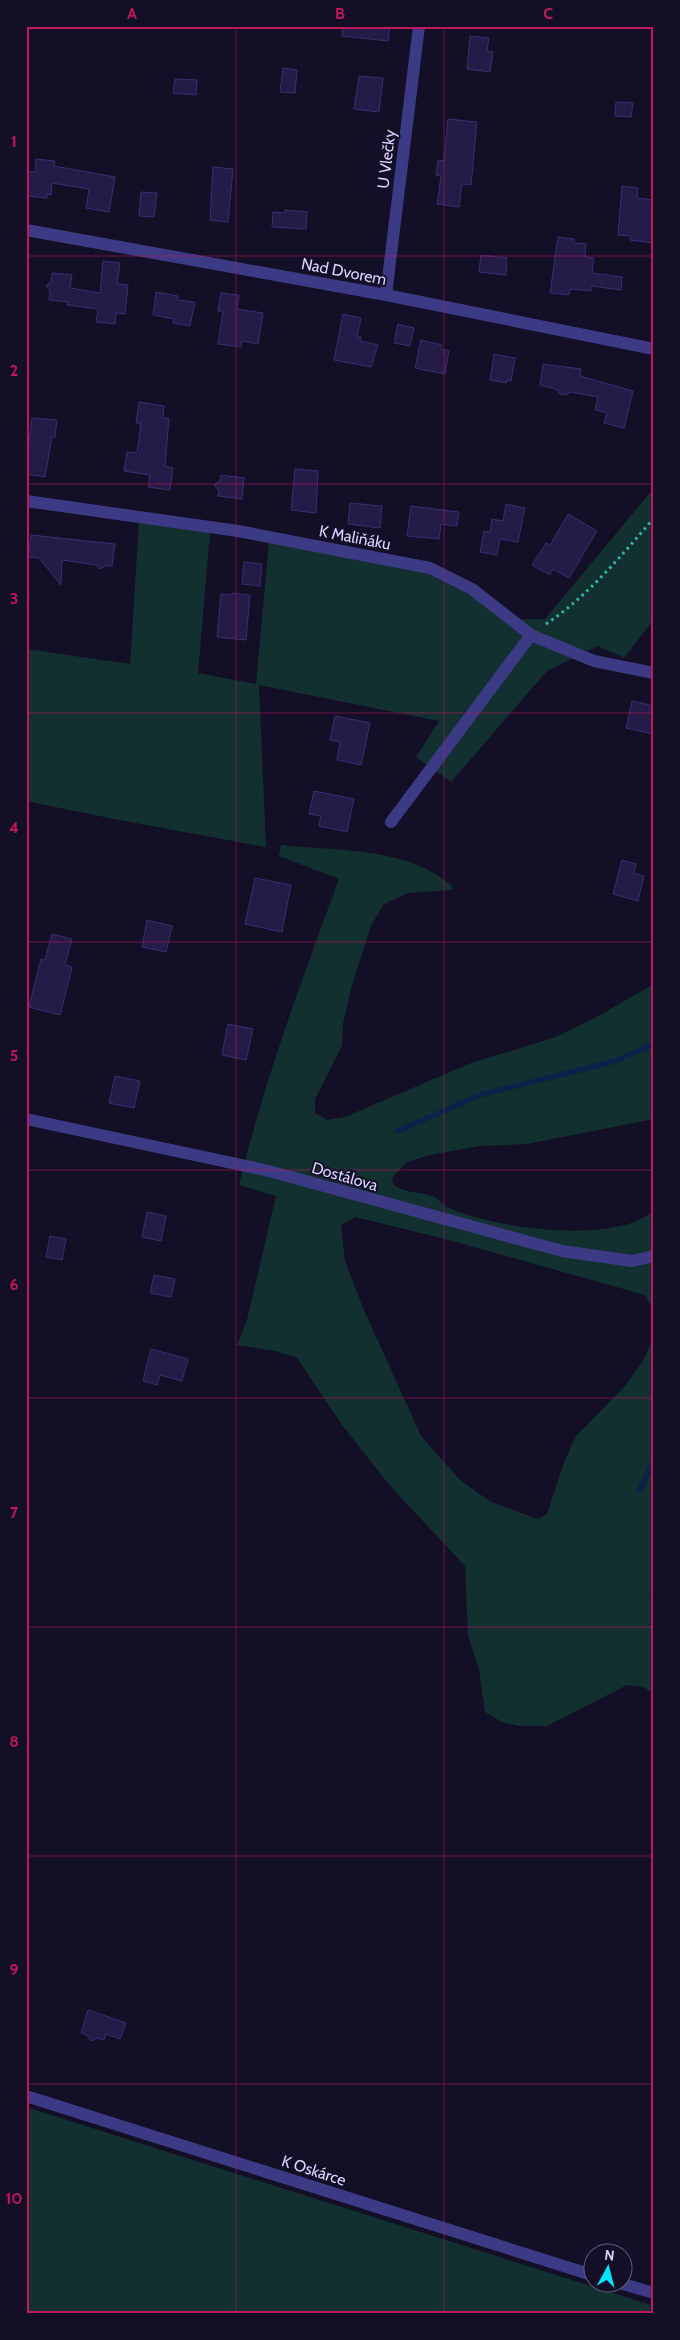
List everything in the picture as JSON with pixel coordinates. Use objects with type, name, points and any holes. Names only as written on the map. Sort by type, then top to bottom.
[{"type":"street","name":"U Vlečky","points":[[386,295],[419,26]]},
{"type":"street","name":"Nad Dvorem","points":[[26,230],[386,295],[654,349]]},
{"type":"street","name":"K Maliňáku","points":[[26,501],[238,531],[430,568],[472,589],[531,635],[594,661],[654,673]]},
{"type":"street","points":[[391,822],[531,635]]},
{"type":"street","name":"Dostálova","points":[[26,1119],[269,1171],[562,1251],[632,1261],[654,1256]]},
{"type":"street","name":"K Oskárce","points":[[26,2096],[582,2272]]},
{"type":"street","points":[[632,2287],[654,2293]]},
{"type":"path","points":[[531,635],[568,610],[619,558],[654,518]]},
{"type":"green space","points":[[654,488],[654,619],[624,658],[598,646],[547,671],[451,782],[416,757],[439,721],[259,685],[266,847],[26,801],[26,649],[130,664],[139,521],[210,533],[198,673],[256,684],[269,542],[421,571],[470,591],[504,620],[545,619]]},
{"type":"green space","points":[[281,845],[348,850],[393,857],[434,873],[452,886],[452,890],[408,893],[384,904],[371,926],[352,985],[343,1024],[342,1045],[315,1099],[315,1113],[327,1120],[345,1117],[471,1063],[553,1038],[593,1019],[654,984],[654,1119],[527,1144],[480,1146],[430,1155],[407,1162],[392,1178],[394,1185],[399,1188],[434,1197],[449,1208],[495,1222],[524,1227],[554,1230],[612,1228],[636,1221],[654,1210],[654,1312],[645,1295],[453,1241],[355,1217],[341,1225],[345,1261],[364,1310],[421,1436],[460,1480],[491,1502],[538,1519],[547,1514],[564,1462],[576,1436],[625,1386],[643,1361],[654,1337],[654,1577],[650,1597],[654,1603],[654,1693],[643,1687],[627,1685],[547,1726],[519,1726],[502,1722],[485,1712],[479,1669],[468,1636],[465,1566],[391,1487],[342,1425],[297,1358],[276,1351],[237,1345],[247,1320],[276,1196],[239,1185],[272,1069],[339,879],[279,856]]},
{"type":"green space","points":[[26,2107],[582,2283],[582,2292],[610,2292],[654,2306],[654,2314],[26,2314]]},
{"type":"building","points":[[342,26],[390,26],[388,41],[342,36]]},
{"type":"building","points":[[470,36],[489,38],[487,51],[493,52],[490,72],[467,69]]},
{"type":"building","points":[[283,68],[297,70],[295,93],[280,92]]},
{"type":"building","points":[[359,76],[383,78],[379,112],[354,109]]},
{"type":"building","points":[[175,79],[197,80],[196,95],[173,93]]},
{"type":"building","points":[[616,102],[633,103],[631,117],[615,116]]},
{"type":"building","points":[[448,119],[477,122],[471,185],[462,184],[459,207],[437,204],[441,176],[436,175],[438,160],[444,161]]},
{"type":"building","points":[[36,159],[55,161],[54,166],[115,177],[109,212],[86,208],[89,189],[52,183],[51,195],[47,194],[47,198],[26,196],[26,171],[35,172]]},
{"type":"building","points":[[213,167],[233,169],[228,222],[210,220]]},
{"type":"building","points":[[622,186],[638,188],[637,198],[654,200],[654,243],[630,240],[631,236],[618,235]]},
{"type":"building","points":[[141,192],[157,193],[154,217],[139,216]]},
{"type":"building","points":[[285,210],[307,212],[306,229],[272,227],[273,212],[285,213]]},
{"type":"building","points":[[558,237],[574,239],[574,243],[586,244],[585,257],[594,258],[592,273],[622,277],[621,290],[591,286],[591,291],[570,289],[569,295],[550,293]]},
{"type":"building","points":[[481,255],[507,258],[506,275],[479,272]]},
{"type":"building","points":[[103,261],[120,263],[117,284],[128,285],[125,314],[116,313],[115,324],[96,322],[98,309],[67,305],[68,302],[49,300],[50,291],[46,286],[51,282],[52,273],[72,275],[70,288],[100,293]]},
{"type":"building","points":[[156,292],[178,296],[178,300],[195,302],[190,326],[173,323],[174,319],[153,315]]},
{"type":"building","points":[[221,293],[239,295],[237,309],[263,313],[258,344],[242,341],[241,347],[218,344],[223,312],[218,311]]},
{"type":"building","points":[[343,314],[361,318],[357,337],[361,337],[360,341],[378,345],[371,367],[334,360]]},
{"type":"building","points":[[398,324],[414,328],[410,346],[394,343]]},
{"type":"building","points":[[421,340],[442,345],[441,349],[449,351],[445,374],[415,368]]},
{"type":"building","points":[[494,354],[515,358],[511,381],[507,380],[506,383],[490,380]]},
{"type":"building","points":[[543,364],[581,369],[580,376],[633,391],[624,428],[604,423],[607,413],[595,410],[598,397],[571,392],[566,395],[560,394],[556,389],[540,385]]},
{"type":"building","points":[[139,402],[164,406],[163,418],[169,418],[165,466],[173,468],[170,490],[148,487],[150,475],[124,471],[127,452],[137,453],[141,423],[136,423]]},
{"type":"building","points":[[32,418],[57,420],[55,437],[52,437],[45,477],[26,474],[26,443],[29,443]]},
{"type":"building","points":[[295,469],[318,471],[316,513],[291,510]]},
{"type":"building","points":[[221,475],[244,478],[242,499],[218,496],[219,491],[214,485],[220,480]]},
{"type":"building","points":[[350,503],[382,506],[380,528],[348,524]]},
{"type":"building","points":[[506,504],[525,508],[518,542],[500,539],[497,555],[480,552],[484,531],[490,532],[492,519],[503,521]]},
{"type":"building","points":[[411,506],[459,512],[457,526],[441,524],[439,539],[407,536]]},
{"type":"building","points":[[568,514],[597,531],[569,578],[553,569],[550,575],[532,565],[546,543],[550,545]]},
{"type":"building","points":[[31,535],[115,544],[112,566],[105,566],[100,569],[96,565],[62,560],[61,585],[39,558],[28,557]]},
{"type":"building","points":[[244,562],[262,564],[260,586],[242,584]]},
{"type":"building","points":[[232,593],[250,595],[246,640],[217,637],[221,594],[232,595]]},
{"type":"building","points":[[632,701],[654,706],[654,734],[626,728]]},
{"type":"building","points":[[335,716],[370,723],[361,765],[337,760],[340,742],[330,740]]},
{"type":"building","points":[[314,791],[354,799],[347,832],[319,826],[321,816],[309,814]]},
{"type":"building","points":[[622,860],[636,864],[634,873],[644,876],[638,901],[613,894]]},
{"type":"building","points":[[255,878],[291,885],[282,932],[245,924]]},
{"type":"building","points":[[147,920],[172,926],[166,952],[142,947]]},
{"type":"building","points":[[52,934],[72,939],[65,965],[72,967],[60,1015],[29,1007],[41,959],[45,960]]},
{"type":"building","points":[[228,1024],[253,1029],[246,1060],[222,1055]]},
{"type":"building","points":[[115,1076],[140,1081],[134,1108],[109,1103]]},
{"type":"building","points":[[147,1212],[166,1216],[161,1241],[142,1237]]},
{"type":"building","points":[[50,1236],[66,1239],[62,1260],[46,1257]]},
{"type":"building","points":[[154,1275],[175,1279],[171,1297],[150,1293]]},
{"type":"building","points":[[151,1349],[188,1359],[182,1381],[160,1375],[157,1385],[143,1381]]},
{"type":"building","points":[[88,2010],[126,2023],[120,2039],[106,2034],[104,2040],[97,2038],[91,2041],[87,2035],[81,2033]]},
{"type":"waterway","points":[[398,1131],[480,1095],[612,1062],[654,1044]]},
{"type":"waterway","points":[[639,1491],[654,1460]]}]
